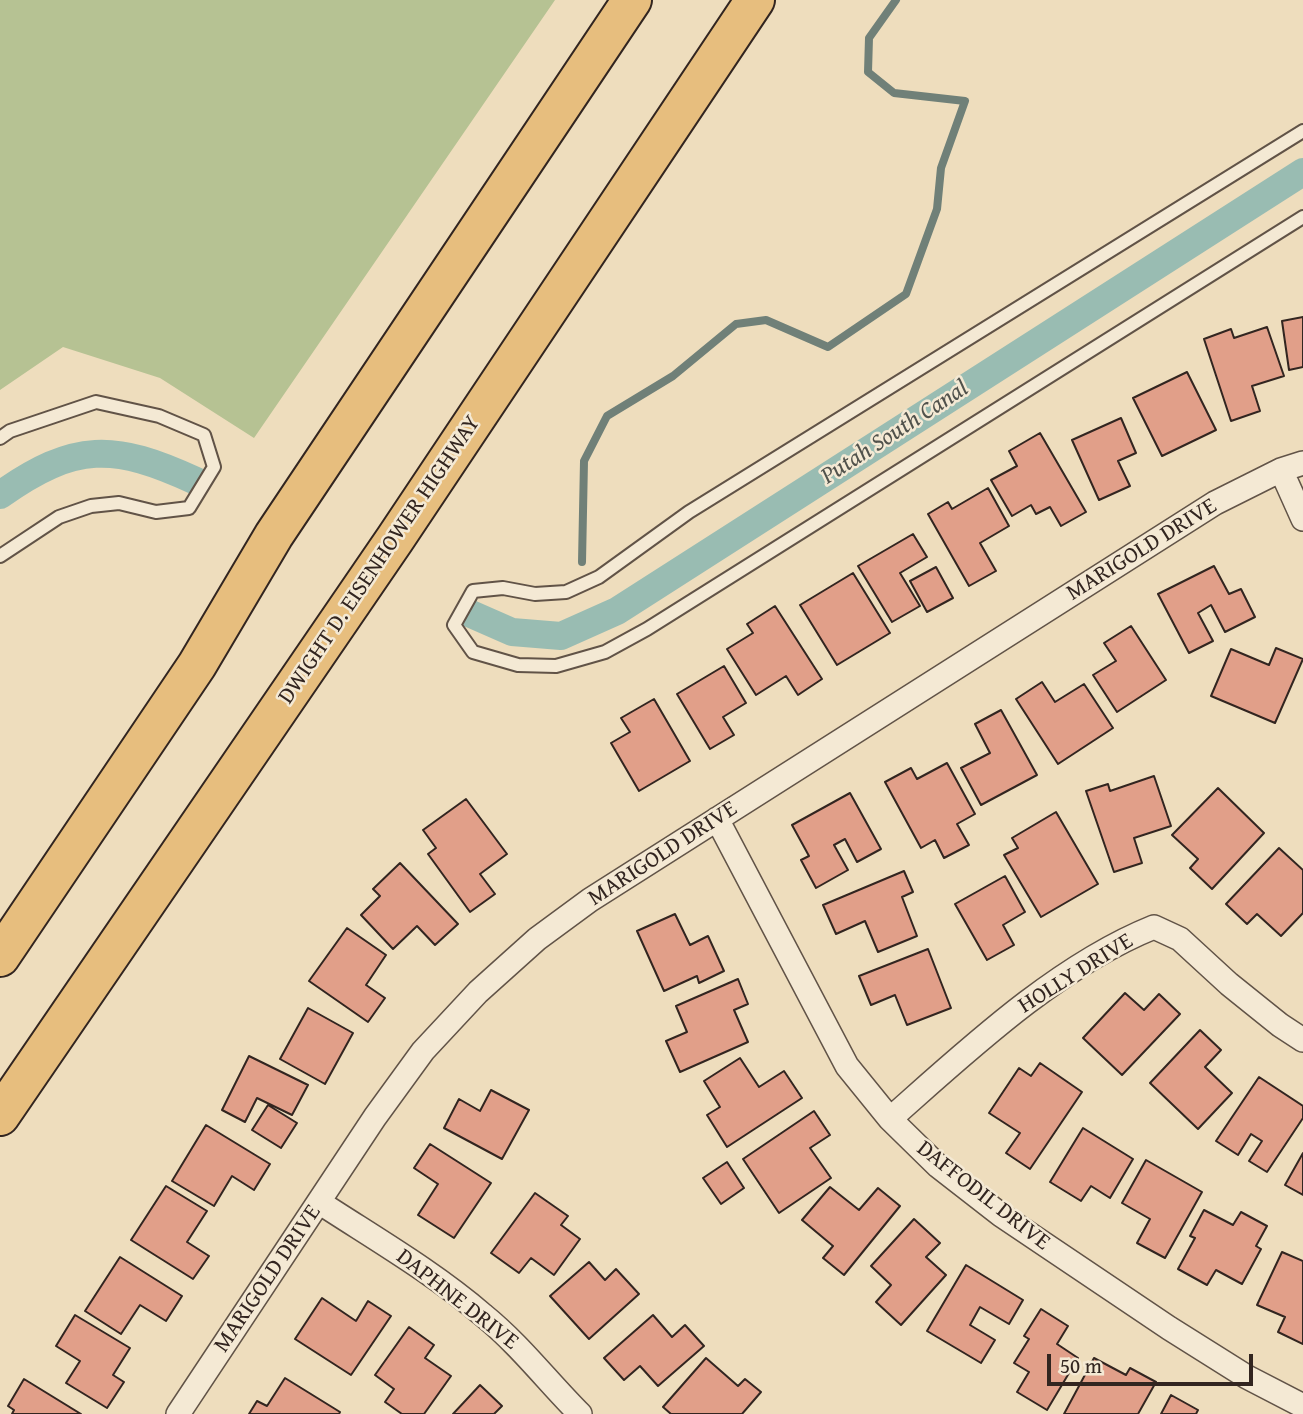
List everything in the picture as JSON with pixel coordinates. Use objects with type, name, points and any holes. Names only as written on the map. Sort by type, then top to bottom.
[{"type":"highway","points":[[0,957],[197,665],[274,535],[632,0]]},
{"type":"highway","name":"DWIGHT D. EISENHOWER HIGHWAY","points":[[0,1116],[395,539],[755,0]]},
{"type":"street","name":"MARIGOLD DRIVE","points":[[178,1414],[375,1117],[423,1051],[478,992],[537,939],[590,900],[1215,503],[1281,470],[1303,463]]},
{"type":"street","points":[[1281,470],[1303,519]]},
{"type":"street","name":"DAFFODIL DRIVE","points":[[717,819],[847,1066],[890,1119],[938,1166],[1001,1215],[1180,1335],[1247,1377],[1303,1406]]},
{"type":"street","name":"HOLLY DRIVE","points":[[890,1119],[1024,1004],[1120,941],[1154,927],[1180,939],[1228,984],[1303,1040]]},
{"type":"street","name":"DAPHNE DRIVE","points":[[319,1202],[432,1277],[482,1314],[529,1357],[580,1414]]},
{"type":"lane","points":[[1303,131],[689,512],[599,577],[566,592],[535,594],[503,588],[473,591],[454,625],[472,652],[518,665],[556,666],[605,653],[1303,216]]},
{"type":"lane","points":[[0,438],[10,431],[96,402],[159,416],[204,435],[214,467],[190,508],[156,512],[119,503],[91,506],[59,517],[0,556]]},
{"type":"green space","points":[[0,0],[555,0],[254,438],[160,378],[63,347],[0,390]]},
{"type":"building","points":[[1303,317],[1303,367],[1289,370],[1282,321]]},
{"type":"building","points":[[1267,327],[1284,376],[1252,386],[1260,411],[1231,421],[1204,339],[1231,329],[1234,338]]},
{"type":"building","points":[[1187,372],[1216,430],[1162,456],[1133,398]]},
{"type":"building","points":[[1121,418],[1136,453],[1118,461],[1130,486],[1099,500],[1072,440]]},
{"type":"building","points":[[1040,433],[1086,512],[1061,526],[1050,507],[1036,514],[1031,505],[1012,516],[991,480],[1017,466],[1009,451]]},
{"type":"building","points":[[988,488],[1009,526],[980,543],[996,571],[969,586],[928,514],[948,502],[952,509]]},
{"type":"building","points":[[913,534],[927,557],[900,573],[920,606],[892,622],[858,566]]},
{"type":"building","points":[[1214,566],[1229,594],[1241,589],[1255,617],[1225,632],[1211,605],[1198,613],[1213,641],[1189,653],[1158,594]]},
{"type":"building","points":[[936,567],[953,598],[927,612],[910,581]]},
{"type":"building","points":[[853,573],[890,633],[837,665],[800,605]]},
{"type":"building","points":[[775,606],[822,679],[798,695],[786,676],[756,695],[727,649],[753,633],[747,624]]},
{"type":"building","points":[[1131,626],[1166,680],[1117,712],[1093,675],[1116,661],[1104,643]]},
{"type":"building","points":[[1276,648],[1303,659],[1275,723],[1211,696],[1231,649],[1269,665]]},
{"type":"building","points":[[724,666],[746,703],[723,717],[734,735],[710,749],[677,694]]},
{"type":"building","points":[[1042,682],[1055,702],[1084,684],[1113,728],[1058,764],[1016,699]]},
{"type":"building","points":[[654,699],[690,761],[639,791],[611,743],[630,732],[621,718]]},
{"type":"building","points":[[1001,710],[1037,775],[981,805],[961,768],[990,753],[975,724]]},
{"type":"building","points":[[947,763],[975,814],[957,824],[969,845],[944,858],[935,840],[921,848],[885,782],[911,768],[917,779]]},
{"type":"building","points":[[1154,776],[1171,826],[1134,838],[1142,863],[1114,872],[1086,791],[1108,784],[1110,791]]},
{"type":"building","points":[[1218,788],[1264,833],[1212,889],[1190,868],[1198,859],[1172,835]]},
{"type":"building","points":[[850,793],[881,849],[857,862],[845,839],[834,845],[848,870],[816,888],[801,860],[809,856],[792,825]]},
{"type":"building","points":[[466,799],[507,854],[480,874],[495,894],[470,912],[428,854],[436,848],[423,830]]},
{"type":"building","points":[[1056,812],[1098,884],[1041,917],[1004,855],[1018,848],[1012,838]]},
{"type":"building","points":[[1279,848],[1303,870],[1303,913],[1281,936],[1257,914],[1247,924],[1226,904]]},
{"type":"building","points":[[400,863],[458,924],[435,945],[417,926],[393,949],[361,915],[380,896],[373,889]]},
{"type":"building","points":[[904,871],[913,892],[902,897],[917,936],[878,952],[865,921],[836,934],[823,905]]},
{"type":"building","points":[[1005,876],[1025,912],[1003,925],[1014,945],[987,960],[955,904]]},
{"type":"building","points":[[675,914],[690,945],[708,936],[724,971],[699,983],[697,976],[664,991],[637,931]]},
{"type":"building","points":[[347,928],[386,955],[366,985],[385,998],[368,1022],[309,981]]},
{"type":"building","points":[[928,949],[951,1008],[907,1025],[895,995],[871,1005],[859,976]]},
{"type":"building","points":[[738,979],[748,1004],[734,1010],[748,1042],[680,1072],[666,1041],[687,1032],[676,1006]]},
{"type":"building","points":[[1125,993],[1144,1010],[1159,994],[1180,1014],[1122,1075],[1083,1038]]},
{"type":"building","points":[[308,1008],[353,1033],[325,1084],[280,1059]]},
{"type":"building","points":[[1200,1030],[1221,1050],[1205,1067],[1232,1093],[1198,1129],[1150,1083]]},
{"type":"building","points":[[249,1056],[308,1085],[292,1115],[257,1098],[245,1122],[222,1110]]},
{"type":"building","points":[[740,1058],[759,1087],[784,1071],[802,1098],[727,1147],[707,1115],[720,1107],[704,1081]]},
{"type":"building","points":[[1040,1063],[1082,1092],[1030,1169],[1006,1153],[1020,1133],[989,1113],[1019,1068],[1031,1076]]},
{"type":"building","points":[[1259,1077],[1303,1106],[1303,1118],[1267,1172],[1249,1161],[1262,1141],[1251,1134],[1238,1155],[1216,1141]]},
{"type":"building","points":[[491,1090],[529,1110],[502,1159],[444,1128],[459,1099],[480,1111]]},
{"type":"building","points":[[268,1105],[297,1123],[281,1148],[252,1130]]},
{"type":"building","points":[[814,1111],[830,1135],[810,1148],[831,1178],[779,1213],[743,1159]]},
{"type":"building","points":[[206,1125],[270,1164],[254,1190],[232,1176],[214,1206],[172,1181]]},
{"type":"building","points":[[1083,1128],[1133,1159],[1110,1198],[1091,1186],[1081,1201],[1050,1182]]},
{"type":"building","points":[[430,1144],[491,1183],[454,1238],[418,1215],[438,1184],[414,1168]]},
{"type":"building","points":[[1303,1153],[1303,1195],[1285,1185]]},
{"type":"building","points":[[1146,1160],[1202,1192],[1165,1258],[1137,1243],[1150,1219],[1122,1203]]},
{"type":"building","points":[[727,1162],[744,1188],[721,1204],[703,1178]]},
{"type":"building","points":[[166,1186],[207,1211],[187,1242],[209,1256],[193,1279],[131,1240]]},
{"type":"building","points":[[830,1187],[859,1210],[878,1188],[900,1206],[844,1275],[823,1258],[833,1246],[802,1220]]},
{"type":"building","points":[[535,1193],[568,1216],[561,1225],[580,1239],[554,1275],[531,1258],[519,1273],[491,1253]]},
{"type":"building","points":[[1204,1210],[1233,1225],[1241,1212],[1267,1226],[1256,1246],[1261,1249],[1242,1284],[1216,1270],[1207,1285],[1178,1269],[1195,1238],[1190,1236]]},
{"type":"building","points":[[914,1219],[940,1243],[926,1257],[946,1275],[901,1325],[876,1302],[891,1285],[871,1266]]},
{"type":"building","points":[[1282,1252],[1303,1261],[1303,1344],[1278,1332],[1285,1317],[1257,1305]]},
{"type":"building","points":[[120,1257],[182,1296],[166,1321],[140,1305],[121,1334],[85,1311]]},
{"type":"building","points":[[589,1262],[605,1280],[616,1269],[639,1294],[589,1339],[550,1296]]},
{"type":"building","points":[[966,1265],[1023,1300],[1009,1324],[980,1307],[970,1325],[995,1340],[981,1363],[927,1331]]},
{"type":"building","points":[[322,1298],[356,1321],[368,1301],[391,1316],[351,1375],[295,1339]]},
{"type":"building","points":[[1041,1309],[1068,1326],[1057,1344],[1078,1358],[1047,1410],[1017,1392],[1029,1372],[1014,1363],[1029,1339],[1024,1336]]},
{"type":"building","points":[[75,1315],[130,1348],[113,1375],[124,1382],[107,1408],[66,1383],[80,1361],[56,1346]]},
{"type":"building","points":[[653,1315],[672,1337],[685,1325],[704,1346],[658,1386],[640,1366],[624,1380],[604,1358]]},
{"type":"building","points":[[409,1327],[434,1345],[425,1358],[451,1376],[424,1414],[402,1414],[385,1402],[394,1389],[375,1375]]},
{"type":"building","points":[[706,1358],[738,1386],[745,1379],[761,1392],[742,1414],[671,1414],[663,1407]]},
{"type":"building","points":[[1094,1358],[1126,1375],[1130,1368],[1156,1382],[1138,1414],[1064,1414]]},
{"type":"building","points":[[285,1378],[340,1412],[339,1414],[249,1414],[257,1401],[267,1406]]},
{"type":"building","points":[[24,1379],[81,1414],[12,1414],[14,1410],[8,1406]]},
{"type":"building","points":[[480,1385],[502,1406],[494,1414],[453,1414]]},
{"type":"building","points":[[1171,1395],[1198,1410],[1196,1414],[1161,1414]]},
{"type":"waterway","points":[[582,562],[584,461],[607,416],[673,376],[736,324],[766,320],[828,347],[906,294],[937,209],[941,168],[965,101],[894,93],[868,72],[869,38],[896,0]]},
{"type":"waterway","name":"Putah South Canal","points":[[471,614],[512,632],[561,636],[617,611],[1303,172]]},
{"type":"waterway","name":"Putah South Canal","points":[[0,495],[51,465],[73,457],[95,454],[141,460],[196,481]]}]
